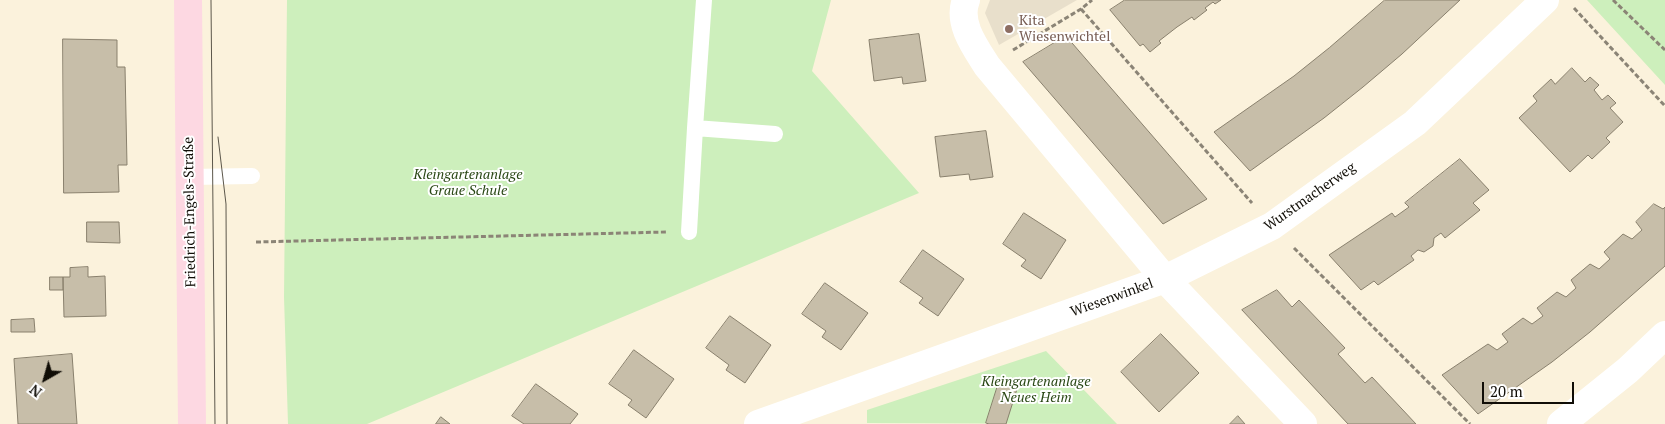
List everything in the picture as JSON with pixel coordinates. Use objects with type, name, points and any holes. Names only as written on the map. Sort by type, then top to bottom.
[{"type":"main road","name":"Friedrich-Engels-Straße","points":[[188,0],[192,424]]},
{"type":"street","name":"Wiesenwinkel","points":[[758,424],[1165,279],[987,66],[969,38],[963,8],[966,0]]},
{"type":"street","name":"Wurstmacherweg","points":[[1165,279],[1272,226],[1415,123],[1545,0]]},
{"type":"street","points":[[1165,279],[1303,424]]},
{"type":"street","points":[[1561,424],[1628,370],[1665,335]]},
{"type":"lane","points":[[690,232],[704,0]]},
{"type":"lane","points":[[695,128],[775,134]]},
{"type":"lane","points":[[189,177],[252,176]]},
{"type":"path","points":[[987,66],[1092,0]]},
{"type":"path","points":[[1613,0],[1665,50]]},
{"type":"path","points":[[1573,7],[1665,106]]},
{"type":"path","points":[[256,242],[690,232]]},
{"type":"shaded area","name":"Kita Wiesenwichtel","points":[[990,0],[1077,0],[999,45],[985,13]]},
{"type":"green space","name":"Kleingartenanlage Graue Schule","points":[[287,0],[831,0],[812,71],[919,193],[367,424],[288,424],[284,297]]},
{"type":"green space","points":[[1587,0],[1665,0],[1665,85]]},
{"type":"green space","name":"Kleingartenanlage Neues Heim","points":[[1046,351],[1117,424],[867,423],[867,410]]},
{"type":"building","points":[[1125,0],[1221,0],[1215,4],[1213,2],[1205,8],[1207,10],[1194,20],[1192,17],[1177,27],[1159,41],[1161,43],[1150,52],[1143,44],[1140,46],[1110,10]]},
{"type":"building","points":[[1385,0],[1460,0],[1363,87],[1324,118],[1250,171],[1214,132],[1294,76]]},
{"type":"building","points":[[919,34],[926,81],[903,84],[902,77],[874,81],[869,40]]},
{"type":"building","points":[[1066,36],[1207,199],[1163,224],[1023,62]]},
{"type":"building","points":[[63,39],[117,40],[117,67],[125,67],[127,165],[118,165],[119,192],[64,193]]},
{"type":"building","points":[[1572,68],[1585,82],[1590,77],[1599,85],[1594,90],[1602,100],[1608,95],[1616,103],[1610,108],[1623,122],[1606,138],[1610,142],[1592,159],[1588,155],[1570,172],[1519,118],[1537,101],[1533,96],[1551,79],[1555,84]]},
{"type":"building","points":[[986,131],[993,177],[970,180],[969,174],[940,177],[935,137]]},
{"type":"building","points":[[1460,159],[1489,190],[1473,203],[1480,210],[1445,238],[1441,233],[1434,238],[1433,246],[1424,252],[1418,250],[1411,256],[1414,260],[1378,285],[1374,281],[1361,290],[1329,255],[1392,213],[1395,217],[1409,207],[1405,203]]},
{"type":"building","points":[[1654,204],[1663,209],[1665,207],[1665,266],[1590,332],[1552,362],[1478,414],[1442,375],[1488,344],[1497,350],[1508,342],[1502,334],[1523,318],[1532,324],[1543,316],[1537,308],[1557,292],[1566,297],[1576,288],[1571,280],[1590,264],[1599,269],[1610,259],[1604,252],[1623,234],[1632,239],[1642,230],[1636,222]]},
{"type":"building","points":[[1024,213],[1066,240],[1041,279],[1021,266],[1026,260],[1003,244]]},
{"type":"building","points":[[87,222],[119,222],[120,243],[87,242]]},
{"type":"building","points":[[923,250],[964,279],[938,316],[919,303],[923,298],[900,282]]},
{"type":"building","points":[[88,267],[88,277],[105,276],[106,316],[64,317],[63,277],[70,277],[70,268]]},
{"type":"building","points":[[50,277],[63,277],[63,290],[50,290]]},
{"type":"building","points":[[825,283],[868,313],[841,350],[822,337],[826,331],[802,314]]},
{"type":"building","points":[[1277,290],[1292,307],[1299,300],[1345,348],[1338,354],[1365,383],[1372,377],[1416,424],[1348,424],[1242,310]]},
{"type":"building","points":[[730,316],[771,345],[745,383],[726,370],[729,365],[706,348]]},
{"type":"building","points":[[34,319],[35,332],[11,332],[11,320]]},
{"type":"building","points":[[1161,334],[1199,373],[1159,412],[1121,372]]},
{"type":"building","points":[[634,350],[674,379],[646,418],[628,405],[632,400],[609,384]]},
{"type":"building","points":[[72,354],[77,424],[18,424],[14,359]]},
{"type":"building","points":[[999,382],[1017,389],[1006,424],[989,424],[986,423]]},
{"type":"building","points":[[536,384],[578,414],[570,424],[524,424],[512,416]]},
{"type":"building","points":[[1238,416],[1245,424],[1230,424]]},
{"type":"building","points":[[441,417],[450,424],[436,424]]},
{"type":"tram line","points":[[211,0],[215,424]]},
{"type":"tram line","points":[[218,137],[226,204],[227,424]]},
{"type":"place","name":"Kita Wiesenwichtel","points":[[1009,29]]}]
